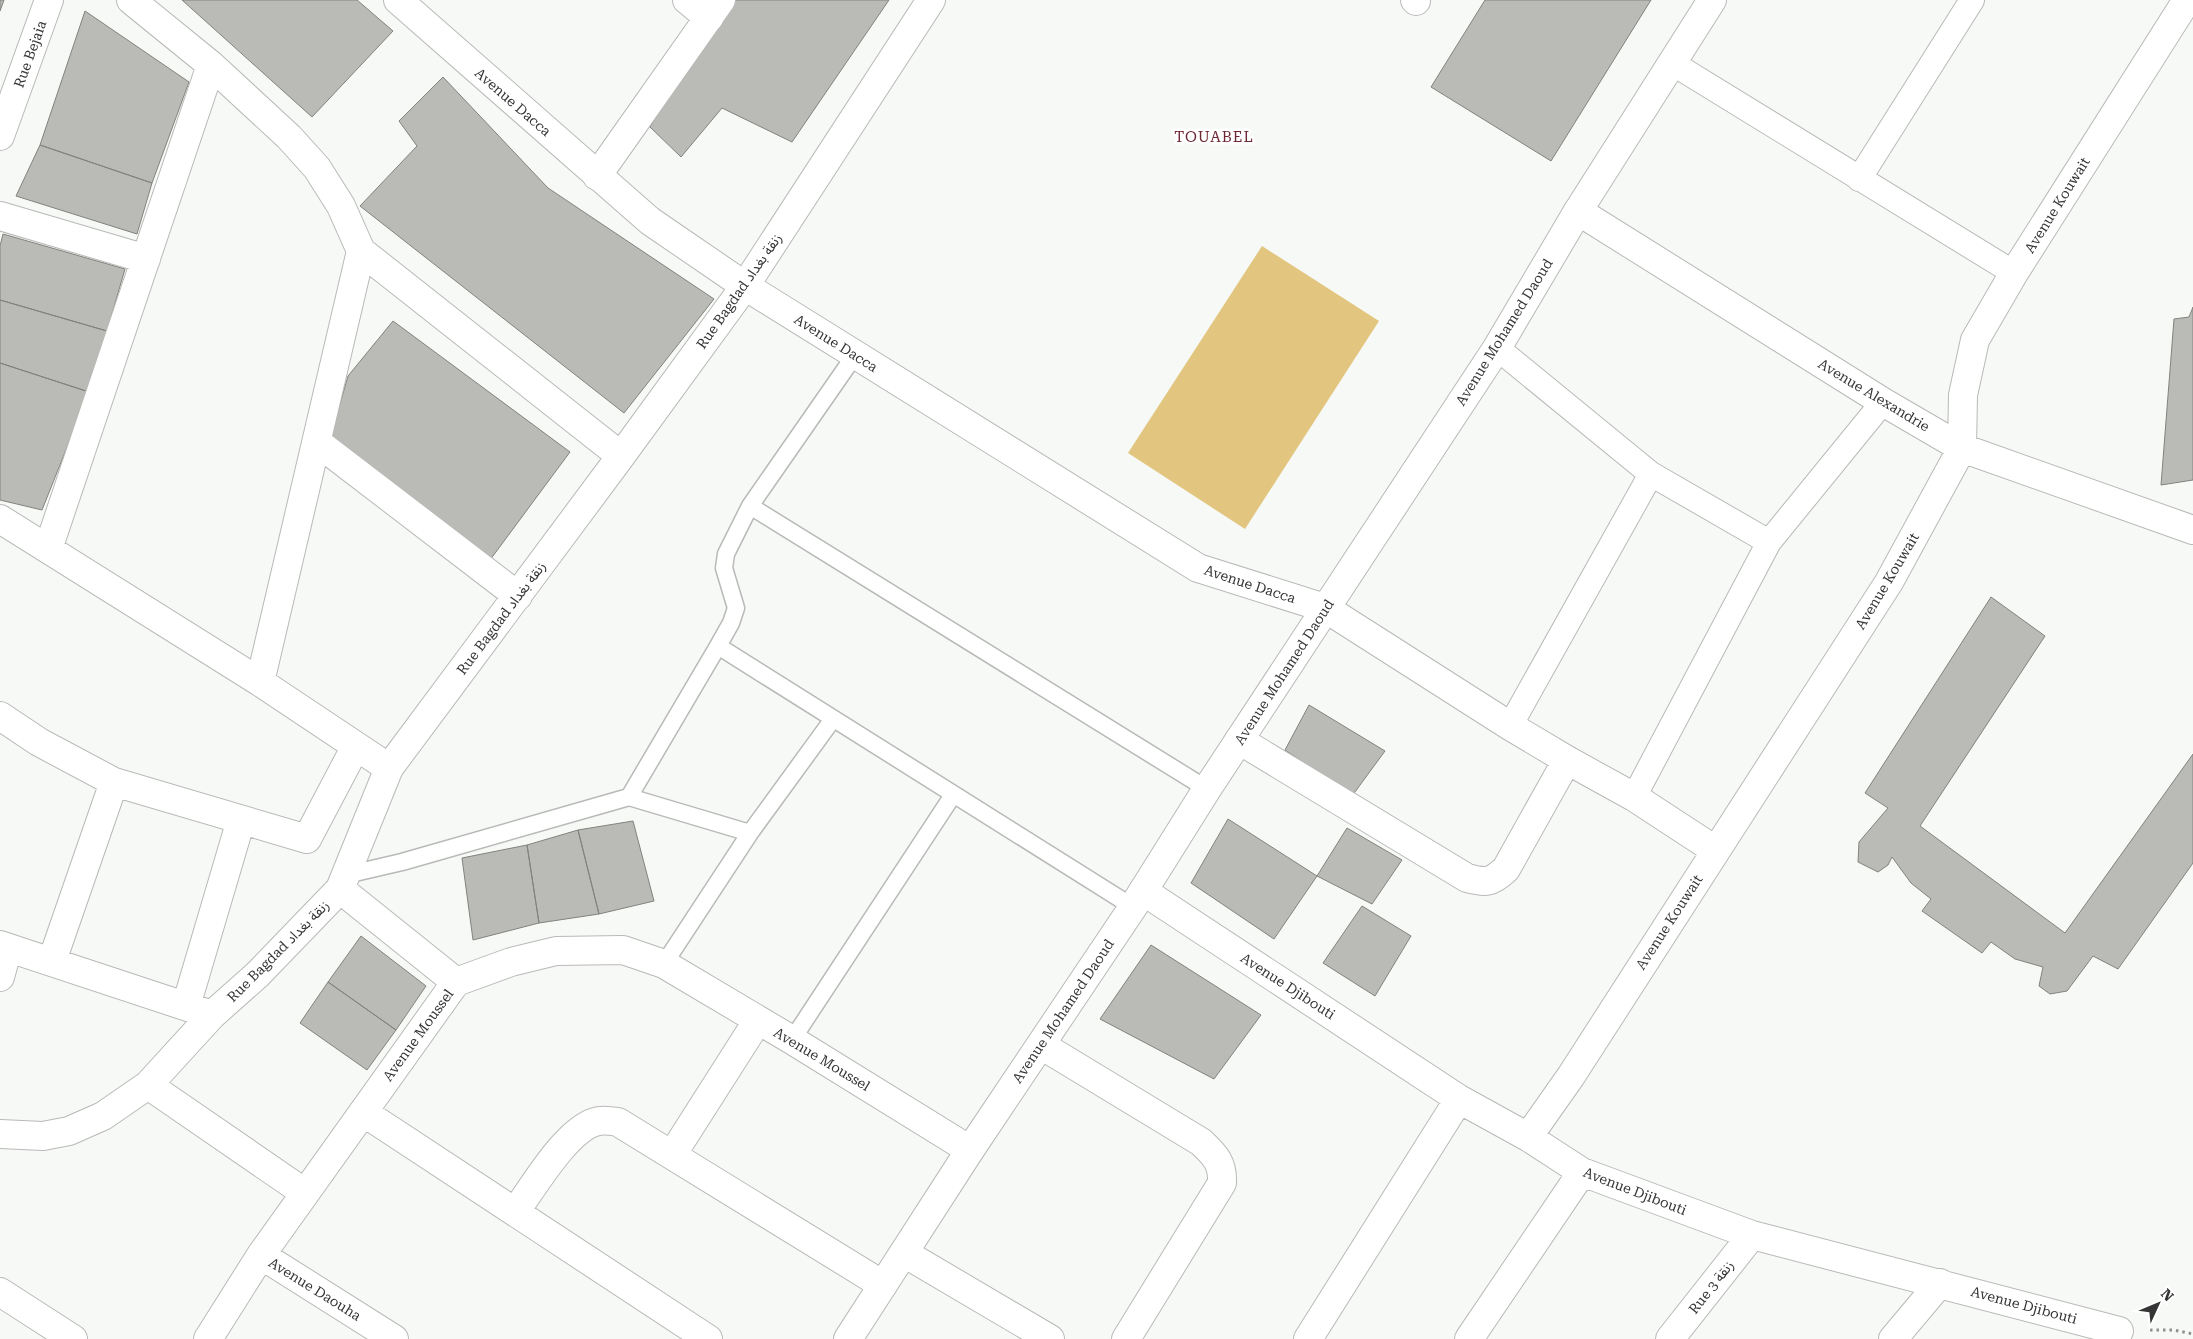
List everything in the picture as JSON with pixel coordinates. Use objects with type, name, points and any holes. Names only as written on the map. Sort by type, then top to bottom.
[{"type":"street","name":"Rue Bejaia","points":[[0,136],[49,0]]},
{"type":"street","points":[[131,0],[211,65],[289,137],[317,168],[341,206],[361,251],[621,456]]},
{"type":"street","points":[[597,176],[715,9],[686,0]]},
{"type":"street","name":"Rue Bagdad زنقة بغداد","points":[[0,1134],[43,1136],[69,1131],[103,1116],[148,1085],[212,1015],[263,969],[343,882],[390,768],[744,286],[931,0]]},
{"type":"street","name":"Avenue Mohamed Daoud","points":[[848,1339],[970,1150],[1138,899],[1207,789],[1496,348],[1578,211],[1712,0]]},
{"type":"street","points":[[1859,179],[1972,0]]},
{"type":"street","name":"Avenue Dacca","points":[[405,3],[597,176],[650,221],[744,286],[1198,568],[1325,608],[1510,726],[1634,797],[1715,850]]},
{"type":"street","name":"Avenue Kouwait","points":[[1528,1137],[1571,1076],[1889,582],[1962,448],[1963,395],[1975,340],[2014,273],[2185,13]]},
{"type":"street","points":[[1672,63],[2014,273]]},
{"type":"street","points":[[48,549],[211,65]]},
{"type":"street","name":"Avenue Alexandrie","points":[[1578,211],[1883,402],[1962,448],[2193,530]]},
{"type":"street","points":[[0,216],[146,259]]},
{"type":"street","points":[[260,682],[361,251]]},
{"type":"street","points":[[1496,348],[1651,474],[1769,542]]},
{"type":"street","points":[[1634,797],[1769,542],[1883,402]]},
{"type":"street","points":[[316,442],[518,596]]},
{"type":"street","points":[[1510,726],[1651,474]]},
{"type":"street","points":[[0,519],[260,682],[390,768]]},
{"type":"street","points":[[0,716],[39,742],[114,782],[307,839],[356,746]]},
{"type":"street","points":[[1239,740],[1467,878],[1484,883],[1497,877],[1506,869],[1567,760]]},
{"type":"street","points":[[52,962],[114,782]]},
{"type":"street","points":[[186,1006],[241,820]]},
{"type":"street","points":[[343,882],[456,982]]},
{"type":"street","name":"Avenue Djibouti","points":[[1138,899],[1459,1099],[1528,1137],[1582,1172],[1752,1235],[1940,1283],[2116,1335]]},
{"type":"street","points":[[0,977],[4,947],[212,1015]]},
{"type":"street","name":"Avenue Moussel","points":[[208,1339],[261,1255],[456,982],[511,962],[556,951],[624,950],[664,964],[792,1040],[970,1150]]},
{"type":"street","points":[[672,1155],[758,1020]]},
{"type":"street","points":[[1041,1045],[1201,1142],[1214,1155],[1223,1170],[1222,1183],[1126,1339]]},
{"type":"street","points":[[148,1085],[305,1193]]},
{"type":"street","points":[[1308,1339],[1459,1099]]},
{"type":"street","points":[[363,1112],[708,1339]]},
{"type":"street","points":[[515,1212],[566,1141],[580,1130],[597,1121],[618,1122],[882,1286]]},
{"type":"street","points":[[1469,1339],[1582,1172]]},
{"type":"street","name":"Rue 3 زنقة","points":[[1670,1339],[1752,1235]]},
{"type":"street","points":[[904,1253],[1050,1339]]},
{"type":"street","name":"Avenue Daouha","points":[[261,1255],[394,1339]]},
{"type":"street","points":[[1893,1339],[1940,1283]]},
{"type":"street","points":[[0,1292],[73,1339]]},
{"type":"lane","points":[[629,797],[731,623],[736,608],[724,568],[726,554],[750,506],[854,355]]},
{"type":"lane","points":[[750,506],[1207,789]]},
{"type":"lane","points":[[718,646],[953,795],[1138,899]]},
{"type":"lane","points":[[664,964],[750,833],[833,719]]},
{"type":"lane","points":[[792,1040],[953,795]]},
{"type":"lane","points":[[343,882],[402,862],[629,797],[750,833]]},
{"type":"path","points":[[2116,1335],[2174,1330],[2193,1334]]},
{"type":"shaded area","points":[[1262,246],[1379,321],[1245,529],[1128,453]]},
{"type":"building","points":[[0,0],[4,0],[0,11]]},
{"type":"building","points":[[182,0],[357,0],[393,31],[312,117]]},
{"type":"building","points":[[729,0],[889,0],[792,142],[722,108],[681,157],[650,127],[703,38]]},
{"type":"building","points":[[1485,0],[1651,0],[1551,161],[1431,87]]},
{"type":"building","points":[[85,11],[189,82],[152,183],[40,145]]},
{"type":"building","points":[[443,77],[548,188],[714,299],[624,413],[360,206],[417,146],[399,121]]},
{"type":"building","points":[[40,145],[152,183],[137,234],[16,196]]},
{"type":"building","points":[[3,234],[125,269],[107,331],[0,300],[0,246]]},
{"type":"building","points":[[0,300],[107,331],[89,392],[0,363]]},
{"type":"building","points":[[2193,307],[2193,480],[2161,485],[2174,319],[2189,317]]},
{"type":"building","points":[[393,321],[570,452],[490,560],[331,435],[348,376]]},
{"type":"building","points":[[0,363],[89,392],[42,510],[0,500]]},
{"type":"building","points":[[1991,597],[2045,636],[1920,826],[2065,933],[2193,754],[2193,863],[2118,969],[2093,956],[2067,991],[2050,994],[2039,986],[2043,967],[2015,959],[1991,942],[1982,953],[1922,911],[1931,899],[1911,883],[1892,857],[1888,865],[1878,872],[1858,862],[1859,842],[1888,808],[1865,793]]},
{"type":"building","points":[[1309,705],[1385,751],[1352,796],[1285,750]]},
{"type":"building","points":[[1228,819],[1317,876],[1274,939],[1191,883]]},
{"type":"building","points":[[633,821],[654,901],[599,914],[578,830]]},
{"type":"building","points":[[1347,828],[1402,860],[1372,904],[1317,876]]},
{"type":"building","points":[[578,830],[599,914],[539,923],[527,845]]},
{"type":"building","points":[[527,845],[539,923],[473,940],[462,858]]},
{"type":"building","points":[[1362,906],[1411,936],[1375,996],[1323,963]]},
{"type":"building","points":[[361,936],[426,986],[396,1030],[328,982]]},
{"type":"building","points":[[1151,945],[1261,1015],[1214,1079],[1100,1019]]},
{"type":"building","points":[[328,982],[396,1030],[367,1070],[300,1023]]},
{"type":"district","name":"TOUABEL","points":[[1214,137]]}]
